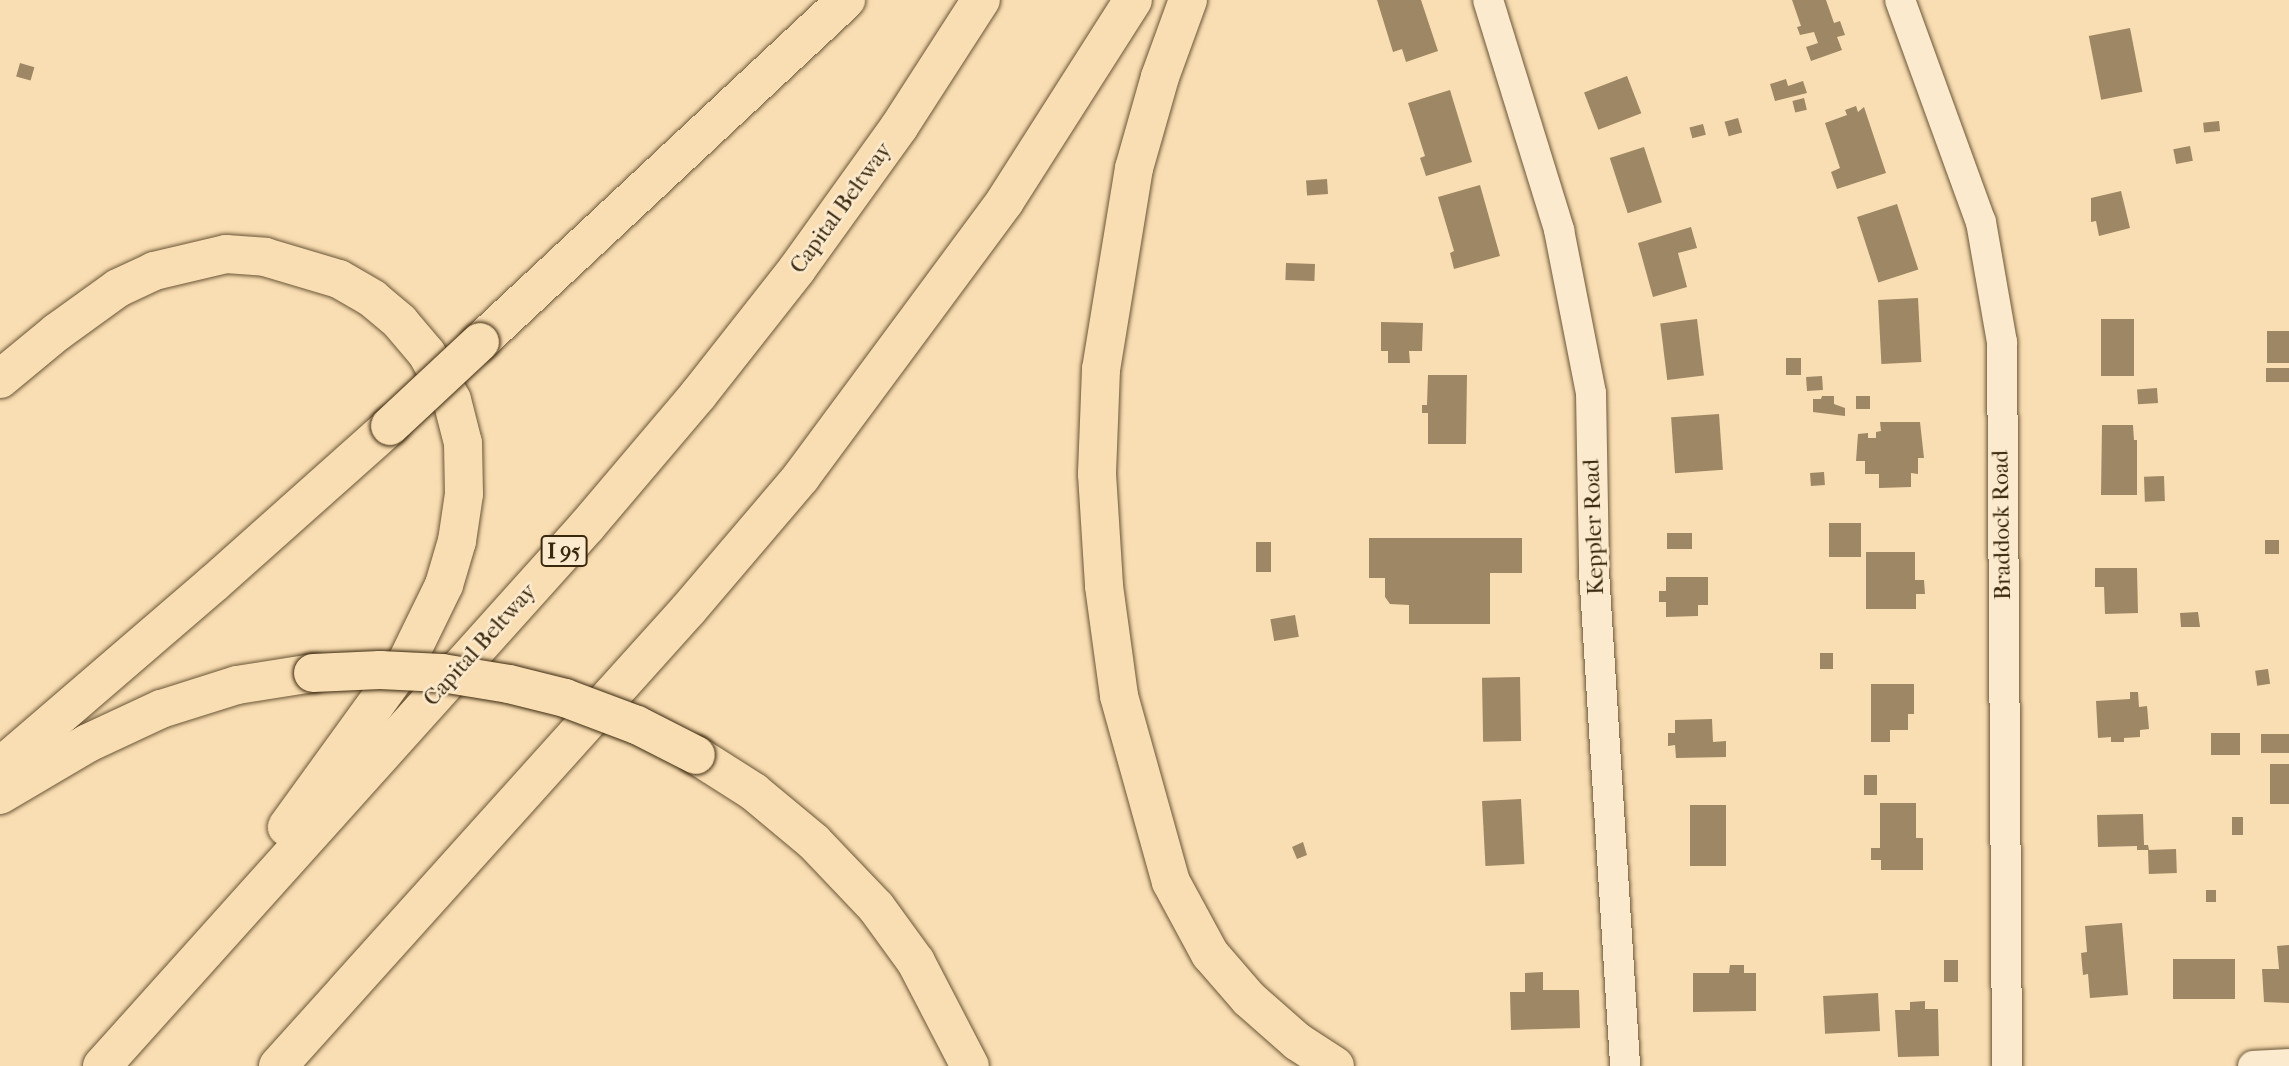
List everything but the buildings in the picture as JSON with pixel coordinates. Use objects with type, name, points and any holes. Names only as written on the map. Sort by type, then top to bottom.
[{"type":"highway","points":[[0,767],[214,583],[390,426],[846,0]]},
{"type":"highway","name":"Capital Beltway","points":[[102,1066],[587,526],[698,395],[797,269],[899,127],[981,0]]},
{"type":"highway","points":[[295,1065],[801,477],[902,344],[1005,201],[1133,0]]},
{"type":"highway","points":[[1188,0],[1160,77],[1134,168],[1118,247],[1101,369],[1097,474],[1104,586],[1119,696],[1171,882],[1210,954],[1250,999],[1298,1042],[1335,1066]]},
{"type":"highway","points":[[0,379],[57,332],[118,288],[154,271],[226,254],[265,257],[339,279],[373,299],[400,321],[427,354],[452,400],[463,443],[464,494],[457,541],[444,585],[407,661],[234,897],[102,1066]]},
{"type":"highway","points":[[0,795],[88,743],[161,709],[237,685],[313,673],[393,670],[442,673],[509,684],[565,698],[637,725],[696,755],[754,792],[814,842],[876,907],[916,962],[965,1054]]},
{"type":"street","name":"Keppler Road","points":[[1488,0],[1559,230],[1591,393],[1594,571],[1625,1066]]},
{"type":"street","name":"Braddock Road","points":[[1900,0],[1981,222],[2002,342],[2007,1066]]},
{"type":"street","points":[[2253,1066],[2289,1063]]}]
